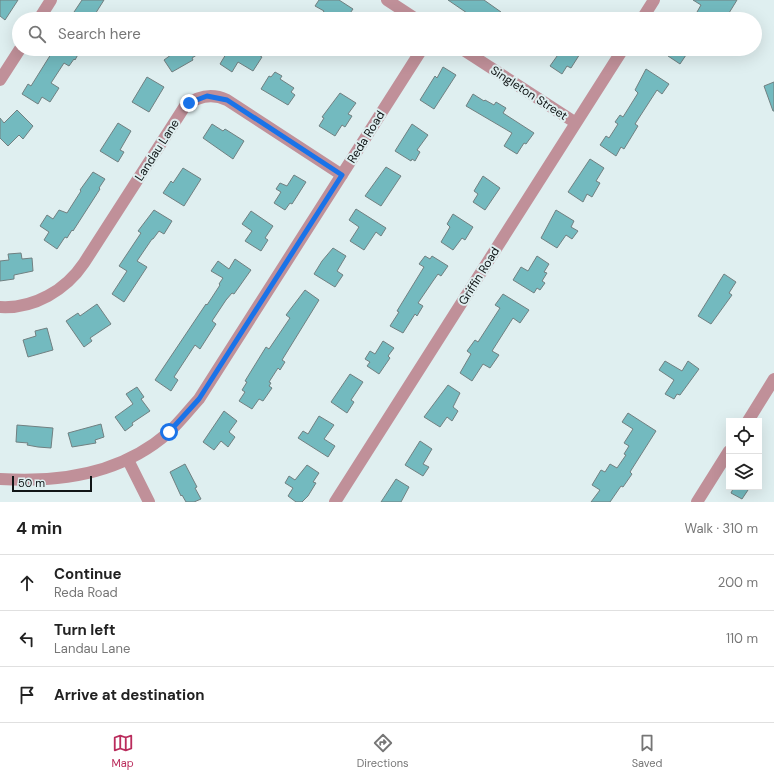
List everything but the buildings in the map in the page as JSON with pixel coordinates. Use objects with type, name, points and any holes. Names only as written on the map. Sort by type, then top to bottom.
[{"type":"street","points":[[43,12],[51,0]]},
{"type":"street","points":[[386,0],[405,12]]},
{"type":"street","points":[[646,12],[654,0]]},
{"type":"street","points":[[0,80],[15,56]]},
{"type":"street","name":"Reda Road","points":[[0,479],[31,481],[61,479],[100,471],[128,460],[169,432],[199,399],[418,56]]},
{"type":"street","name":"Singleton Street","points":[[473,56],[576,123]]},
{"type":"street","name":"Griffin Road","points":[[335,502],[619,56]]},
{"type":"street","name":"Landau Lane","points":[[0,307],[17,307],[40,300],[62,288],[72,278],[84,263],[185,106],[193,100],[207,96],[227,100],[342,175]]},
{"type":"street","points":[[750,418],[774,379]]},
{"type":"street","points":[[697,502],[727,454]]},
{"type":"street","points":[[128,460],[149,502]]},
{"type":"route","points":[[169,432],[199,399],[342,175],[227,100],[217,96],[207,96],[193,100],[189,103]]}]
